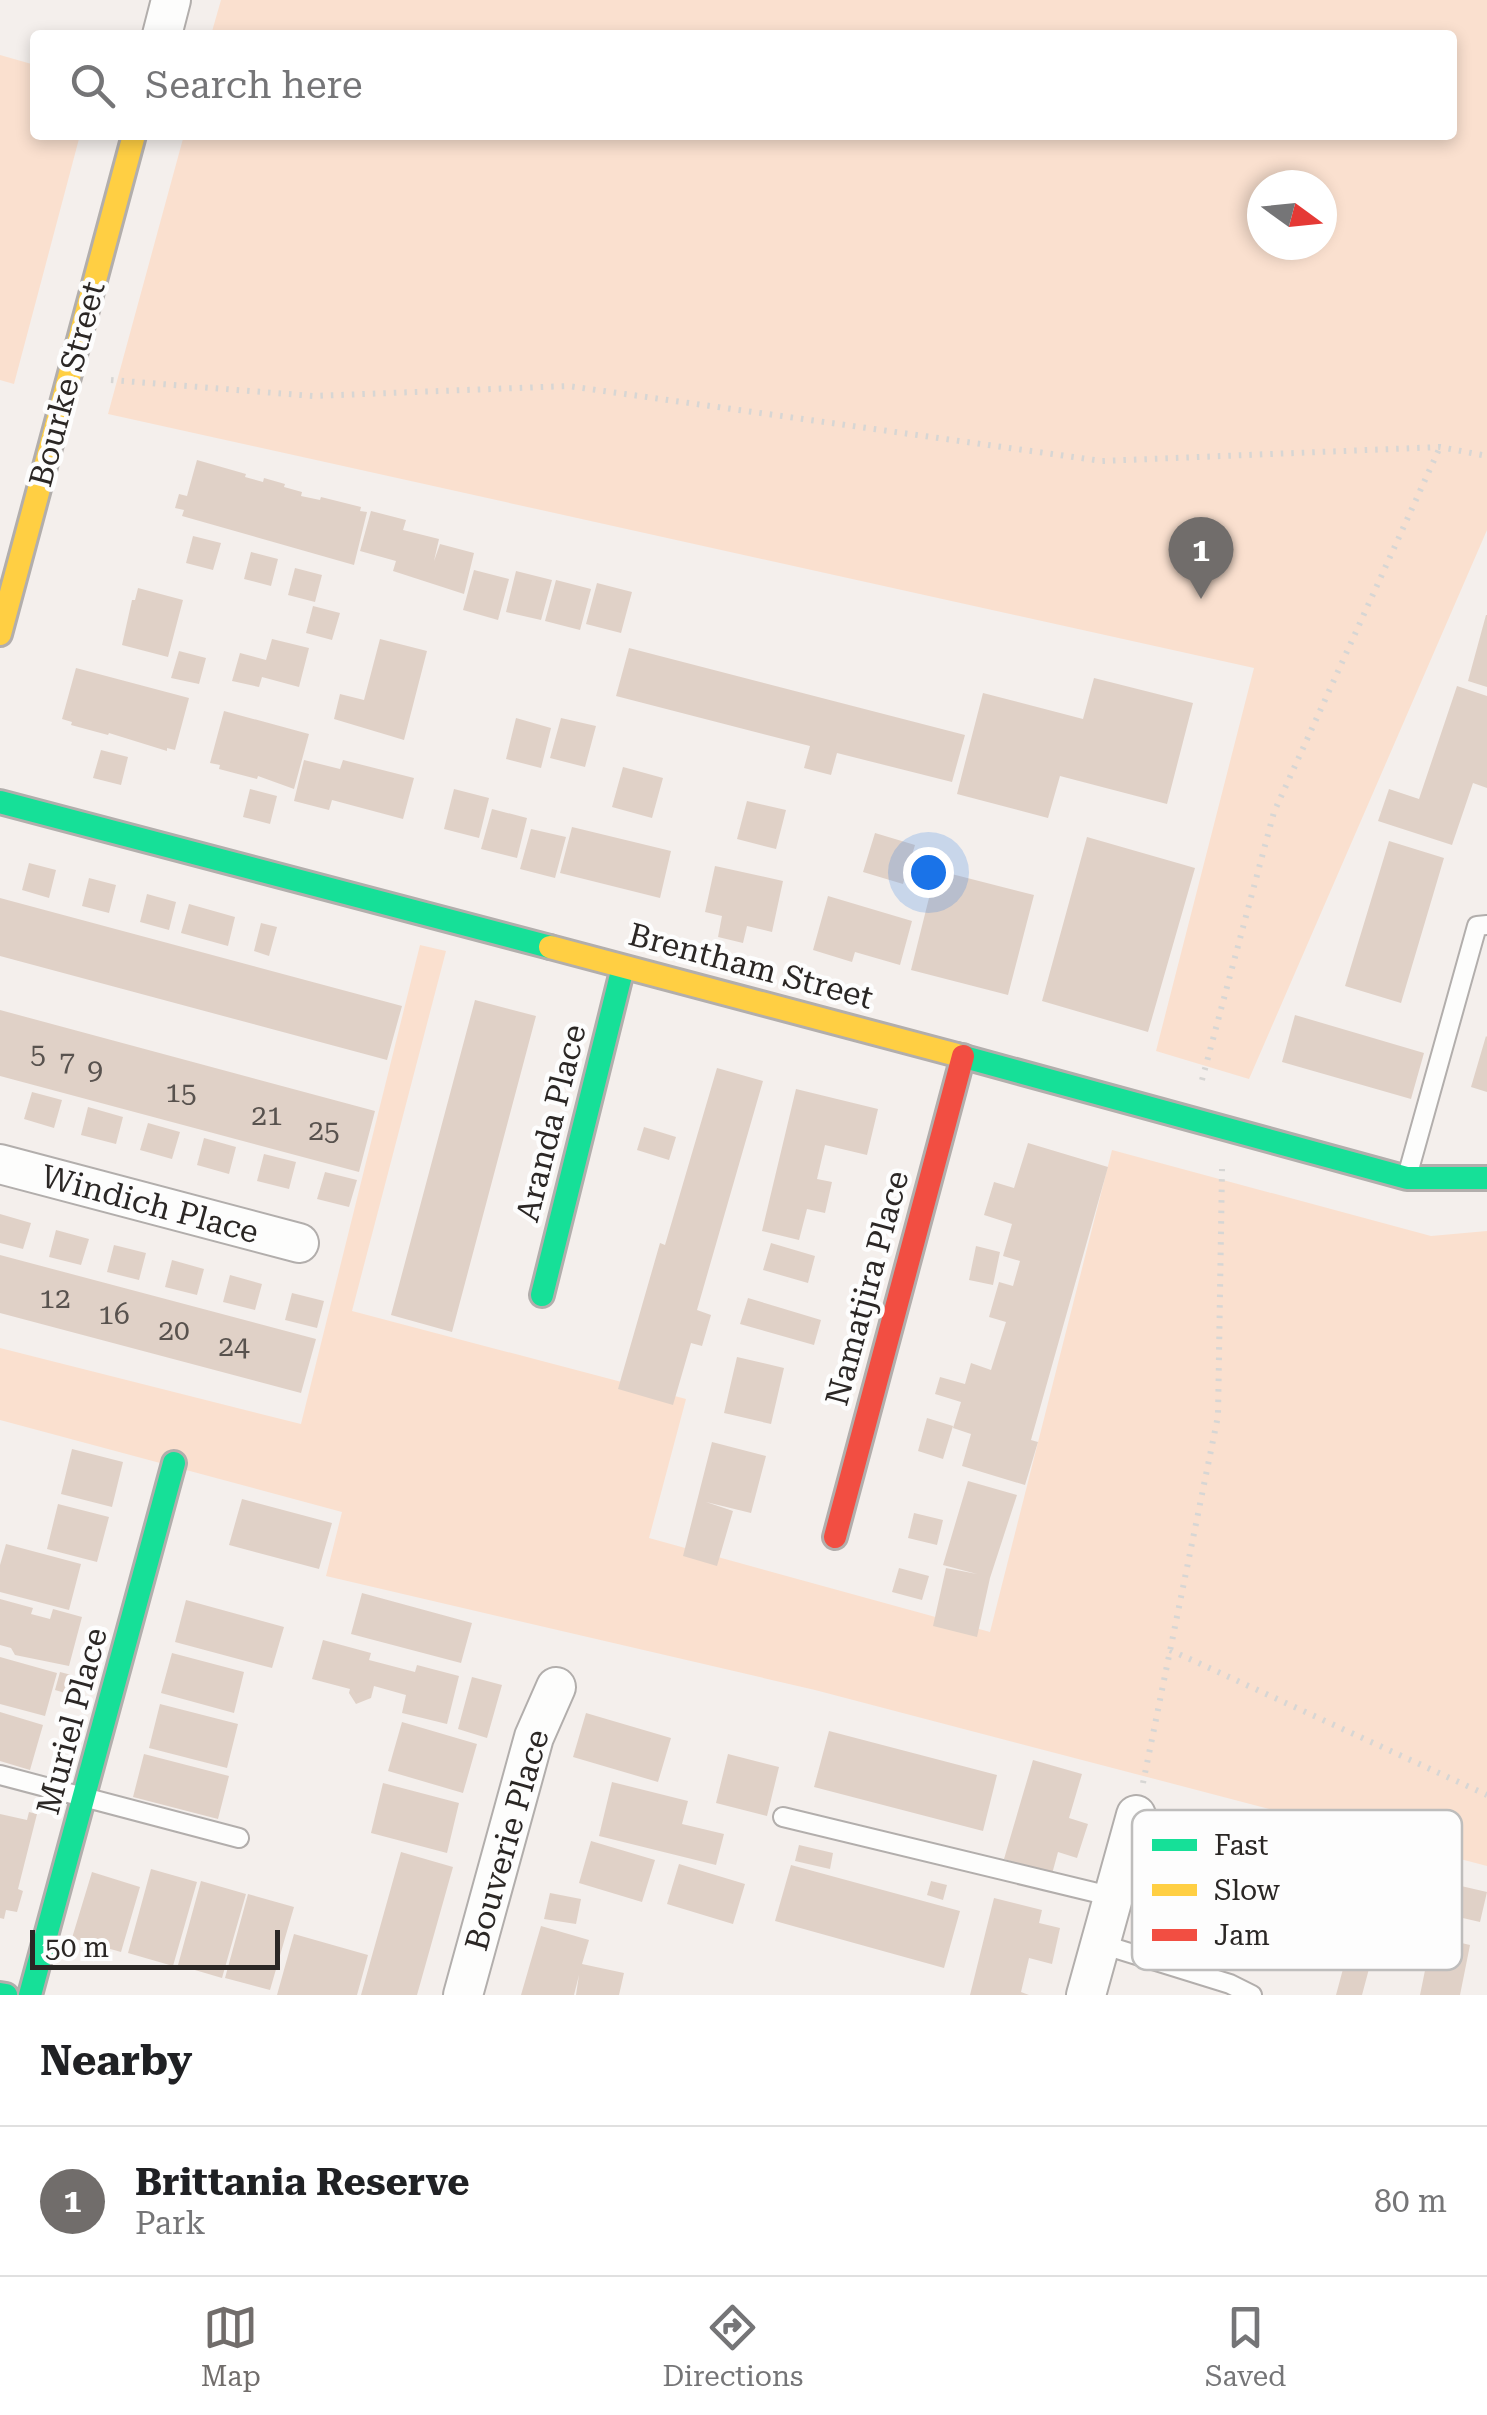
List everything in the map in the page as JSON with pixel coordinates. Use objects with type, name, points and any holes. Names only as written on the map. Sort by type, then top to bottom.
[{"type":"street","points":[[163,30],[171,0]]},
{"type":"street","name":"Bourke Street","points":[[0,634],[133,140]]},
{"type":"street","name":"Brentham Street","points":[[0,802],[963,1056],[1407,1178],[1487,1178]]},
{"type":"street","name":"Aranda Place","points":[[542,1295],[623,966]]},
{"type":"street","name":"Namatjira Place","points":[[835,1537],[963,1056]]},
{"type":"street","name":"Windich Place","points":[[0,1164],[299,1243]]},
{"type":"street","name":"Muriel Place","points":[[30,1995],[174,1464]]},
{"type":"street","name":"Bouverie Place","points":[[463,1995],[534,1737],[556,1687]]},
{"type":"street","points":[[1086,1995],[1132,1830]]},
{"type":"lane","points":[[1407,1178],[1477,926],[1487,925]]},
{"type":"lane","points":[[0,1775],[239,1838]]},
{"type":"lane","points":[[783,1818],[1114,1897]]},
{"type":"lane","points":[[1101,1944],[1132,1954]]},
{"type":"lane","points":[[1185,1970],[1252,1995]]},
{"type":"path","points":[[68,377],[313,396],[568,386],[1102,462],[1440,447],[1487,456]]},
{"type":"path","points":[[1192,1119],[1274,812],[1440,447]]},
{"type":"path","points":[[1137,1810],[1218,1416],[1223,1127]]},
{"type":"path","points":[[1170,1650],[1487,1795]]},
{"type":"shaded area","points":[[221,0],[1487,0],[1487,530],[1249,1079],[1156,1051],[1254,668],[108,414],[183,140],[1457,140],[1457,30],[212,30]]},
{"type":"shaded area","points":[[0,55],[30,64],[30,140],[79,140],[14,384],[0,380]]},
{"type":"shaded area","points":[[420,945],[446,951],[352,1311],[686,1399],[649,1538],[990,1632],[1112,1150],[1431,1236],[1487,1231],[1487,1866],[1462,1859],[1462,1810],[1273,1810],[815,1690],[326,1576],[342,1512],[0,1420],[0,1348],[301,1424]]},
{"type":"building","points":[[197,460],[263,482],[264,478],[285,484],[284,487],[302,492],[301,496],[361,507],[360,511],[367,512],[354,565],[182,516],[184,510],[175,508],[179,494],[187,496]]},
{"type":"building","points":[[371,511],[406,520],[403,530],[439,539],[434,561],[440,544],[474,553],[464,594],[393,571],[396,561],[360,551]]},
{"type":"building","points":[[193,536],[221,543],[213,570],[186,563]]},
{"type":"building","points":[[251,552],[278,559],[271,586],[244,579]]},
{"type":"building","points":[[295,568],[322,575],[315,602],[288,595]]},
{"type":"building","points":[[474,570],[509,579],[498,620],[463,610]]},
{"type":"building","points":[[516,571],[552,580],[541,620],[506,612]]},
{"type":"building","points":[[556,580],[591,589],[580,630],[545,621]]},
{"type":"building","points":[[597,583],[632,592],[621,633],[586,624]]},
{"type":"building","points":[[138,588],[183,600],[168,657],[122,645]]},
{"type":"building","points":[[313,606],[340,613],[332,640],[306,633]]},
{"type":"building","points":[[1487,615],[1487,687],[1468,681]]},
{"type":"building","points":[[272,639],[309,648],[299,687],[262,677],[259,687],[232,681],[240,653],[266,660]]},
{"type":"building","points":[[380,639],[427,651],[404,740],[334,719],[340,694],[364,700]]},
{"type":"building","points":[[629,648],[965,735],[952,782],[837,753],[831,775],[804,768],[810,746],[616,696]]},
{"type":"building","points":[[179,651],[206,658],[199,684],[171,678]]},
{"type":"building","points":[[76,668],[189,698],[175,750],[71,725],[72,722],[62,719]]},
{"type":"building","points":[[1094,678],[1193,703],[1167,804],[1060,776],[1048,818],[957,794],[983,693],[1083,719]]},
{"type":"building","points":[[1457,686],[1487,696],[1487,788],[1473,783],[1452,845],[1378,821],[1389,789],[1419,799]]},
{"type":"building","points":[[224,711],[309,734],[294,789],[258,776],[257,779],[219,769],[220,765],[210,763]]},
{"type":"building","points":[[516,718],[551,728],[541,768],[506,759]]},
{"type":"building","points":[[561,718],[596,726],[585,767],[550,758]]},
{"type":"building","points":[[101,750],[128,757],[121,785],[93,778]]},
{"type":"building","points":[[304,760],[340,769],[343,760],[414,778],[403,819],[332,800],[329,810],[294,801]]},
{"type":"building","points":[[623,767],[663,778],[652,818],[612,807]]},
{"type":"building","points":[[250,789],[277,796],[270,824],[243,817]]},
{"type":"building","points":[[454,789],[489,798],[479,838],[444,829]]},
{"type":"building","points":[[747,801],[786,810],[776,849],[737,839]]},
{"type":"building","points":[[492,809],[527,818],[517,858],[481,849]]},
{"type":"building","points":[[572,827],[671,851],[660,898],[560,873]]},
{"type":"building","points":[[531,829],[566,837],[555,878],[520,869]]},
{"type":"building","points":[[875,833],[915,845],[903,884],[863,872]]},
{"type":"building","points":[[1087,837],[1195,868],[1148,1032],[1042,1001]]},
{"type":"building","points":[[1389,841],[1444,858],[1401,1003],[1345,986]]},
{"type":"building","points":[[29,863],[56,870],[49,898],[22,890]]},
{"type":"building","points":[[715,866],[783,881],[772,932],[747,926],[743,943],[718,937],[722,916],[705,912]]},
{"type":"building","points":[[936,870],[1034,895],[1008,995],[911,970]]},
{"type":"building","points":[[89,878],[116,885],[109,913],[82,906]]},
{"type":"building","points":[[147,894],[176,902],[169,930],[140,922]]},
{"type":"building","points":[[828,896],[912,921],[900,965],[855,952],[852,962],[813,950]]},
{"type":"building","points":[[0,898],[402,1006],[387,1060],[0,956]]},
{"type":"building","points":[[189,904],[235,917],[228,946],[181,933]]},
{"type":"building","points":[[261,923],[277,927],[269,956],[254,951]]},
{"type":"building","points":[[475,1000],[536,1016],[452,1332],[391,1315]]},
{"type":"building","points":[[0,1010],[375,1111],[359,1172],[0,1076]]},
{"type":"building","points":[[1295,1015],[1424,1053],[1411,1099],[1282,1062]]},
{"type":"building","points":[[1487,1037],[1487,1092],[1471,1087]]},
{"type":"building","points":[[717,1068],[763,1081],[697,1310],[711,1315],[702,1346],[691,1343],[673,1405],[618,1389]]},
{"type":"building","points":[[796,1089],[878,1109],[867,1155],[825,1145],[817,1179],[832,1182],[825,1213],[807,1209],[799,1240],[762,1231]]},
{"type":"building","points":[[32,1092],[62,1100],[54,1128],[24,1119]]},
{"type":"building","points":[[88,1107],[123,1117],[116,1144],[81,1135]]},
{"type":"building","points":[[148,1123],[180,1132],[172,1159],[140,1150]]},
{"type":"building","points":[[644,1127],[676,1137],[669,1160],[637,1150]]},
{"type":"building","points":[[204,1138],[236,1147],[229,1174],[197,1165]]},
{"type":"building","points":[[1028,1143],[1108,1167],[1031,1440],[1038,1442],[1025,1485],[962,1466],[971,1434],[953,1428],[961,1402],[935,1394],[940,1377],[965,1384],[971,1363],[991,1370],[1006,1322],[989,1317],[999,1282],[1013,1286],[1020,1261],[1003,1256],[1012,1224],[984,1215],[994,1182],[1014,1188]]},
{"type":"building","points":[[264,1154],[296,1162],[289,1189],[257,1181]]},
{"type":"building","points":[[325,1172],[357,1180],[349,1207],[317,1199]]},
{"type":"building","points":[[0,1214],[31,1223],[23,1249],[0,1243]]},
{"type":"building","points":[[56,1230],[89,1239],[81,1265],[49,1257]]},
{"type":"building","points":[[771,1243],[815,1256],[808,1283],[763,1270]]},
{"type":"building","points":[[114,1245],[146,1253],[139,1280],[107,1272]]},
{"type":"building","points":[[976,1246],[1000,1252],[993,1285],[969,1280]]},
{"type":"building","points":[[0,1255],[316,1339],[301,1393],[0,1313]]},
{"type":"building","points":[[172,1260],[204,1269],[197,1295],[165,1287]]},
{"type":"building","points":[[230,1275],[262,1284],[255,1310],[223,1302]]},
{"type":"building","points":[[292,1293],[324,1301],[317,1328],[285,1320]]},
{"type":"building","points":[[748,1298],[821,1320],[814,1345],[740,1324]]},
{"type":"building","points":[[737,1357],[784,1368],[771,1424],[724,1413]]},
{"type":"building","points":[[927,1418],[953,1426],[943,1459],[918,1451]]},
{"type":"building","points":[[712,1442],[766,1456],[751,1513],[706,1502],[733,1511],[717,1566],[683,1556]]},
{"type":"building","points":[[72,1449],[123,1462],[112,1507],[61,1494]]},
{"type":"building","points":[[968,1481],[1017,1495],[990,1578],[977,1637],[933,1626],[946,1568],[977,1574],[943,1565]]},
{"type":"building","points":[[242,1499],[332,1523],[319,1569],[229,1545]]},
{"type":"building","points":[[58,1504],[109,1517],[97,1562],[47,1549]]},
{"type":"building","points":[[914,1513],[943,1520],[937,1545],[908,1538]]},
{"type":"building","points":[[6,1544],[81,1564],[69,1610],[0,1592],[0,1565]]},
{"type":"building","points":[[899,1568],[929,1576],[922,1600],[892,1592]]},
{"type":"building","points":[[362,1593],[472,1623],[461,1663],[351,1634]]},
{"type":"building","points":[[0,1599],[33,1608],[31,1614],[50,1619],[53,1609],[82,1617],[69,1666],[15,1655],[11,1648],[0,1645]]},
{"type":"building","points":[[186,1600],[284,1627],[272,1668],[175,1642]]},
{"type":"building","points":[[323,1640],[371,1653],[369,1660],[415,1672],[417,1665],[459,1676],[447,1724],[402,1713],[406,1695],[374,1686],[371,1698],[356,1704],[350,1689],[312,1679]]},
{"type":"building","points":[[172,1653],[244,1672],[234,1713],[161,1693]]},
{"type":"building","points":[[0,1657],[57,1673],[45,1716],[0,1704]]},
{"type":"building","points":[[60,1672],[83,1678],[79,1697],[55,1690]]},
{"type":"building","points":[[472,1677],[502,1685],[487,1738],[458,1729]]},
{"type":"building","points":[[160,1704],[238,1724],[227,1768],[149,1748]]},
{"type":"building","points":[[0,1712],[43,1725],[30,1770],[0,1761]]},
{"type":"building","points":[[586,1713],[671,1738],[658,1782],[573,1757]]},
{"type":"building","points":[[402,1722],[477,1744],[463,1793],[388,1771]]},
{"type":"building","points":[[829,1731],[997,1775],[983,1831],[814,1787]]},
{"type":"building","points":[[144,1754],[229,1776],[218,1819],[133,1797]]},
{"type":"building","points":[[728,1754],[779,1767],[767,1816],[716,1803]]},
{"type":"building","points":[[1033,1760],[1082,1774],[1069,1818],[1088,1824],[1077,1858],[1058,1852],[1052,1874],[1004,1859]]},
{"type":"building","points":[[612,1782],[688,1801],[682,1824],[724,1834],[716,1865],[599,1836]]},
{"type":"building","points":[[383,1783],[459,1803],[447,1853],[371,1833]]},
{"type":"building","points":[[29,1812],[37,1814],[18,1889],[23,1891],[17,1912],[6,1910],[4,1919],[0,1918],[0,1814],[27,1820]]},
{"type":"building","points":[[591,1841],[655,1860],[642,1902],[579,1883]]},
{"type":"building","points":[[799,1845],[833,1853],[830,1869],[795,1861]]},
{"type":"building","points":[[401,1852],[453,1867],[417,1995],[361,1995]]},
{"type":"building","points":[[679,1864],[745,1884],[733,1924],[667,1904]]},
{"type":"building","points":[[791,1865],[960,1911],[944,1968],[775,1921]]},
{"type":"building","points":[[151,1869],[197,1882],[173,1966],[128,1953]]},
{"type":"building","points":[[92,1872],[140,1887],[121,1952],[72,1938]]},
{"type":"building","points":[[201,1881],[246,1894],[222,1978],[178,1965]]},
{"type":"building","points":[[931,1881],[947,1885],[943,1900],[927,1895]]},
{"type":"building","points":[[1462,1886],[1487,1892],[1480,1922],[1462,1918]]},
{"type":"building","points":[[550,1893],[581,1899],[576,1924],[544,1919]]},
{"type":"building","points":[[248,1894],[294,1907],[270,1990],[225,1978]]},
{"type":"building","points":[[994,1898],[1042,1910],[1039,1923],[1060,1928],[1052,1964],[1029,1958],[1021,1992],[1029,1995],[970,1995]]},
{"type":"building","points":[[541,1926],[589,1940],[582,1964],[624,1973],[619,1995],[576,1995],[579,1975],[574,1995],[521,1995]]},
{"type":"building","points":[[294,1934],[368,1955],[357,1995],[277,1995]]},
{"type":"building","points":[[1462,1943],[1470,1945],[1460,1995],[1420,1995],[1425,1970],[1462,1970]]},
{"type":"building","points":[[1343,1970],[1369,1970],[1362,1995],[1336,1995]]},
{"type":"traffic: fast","points":[[0,802],[550,947]]},
{"type":"traffic: fast","points":[[542,1295],[623,967]]},
{"type":"traffic: fast","points":[[957,1055],[1407,1178],[1487,1178]]},
{"type":"traffic: fast","points":[[30,1995],[174,1463]]},
{"type":"traffic: fast","points":[[0,1994],[6,1995]]},
{"type":"traffic: slow","points":[[0,634],[133,140]]},
{"type":"traffic: slow","points":[[550,947],[957,1055]]},
{"type":"traffic: jam","points":[[835,1537],[963,1056]]},
{"type":"place","name":"Brittania Reserve","points":[[1201,599]]}]
